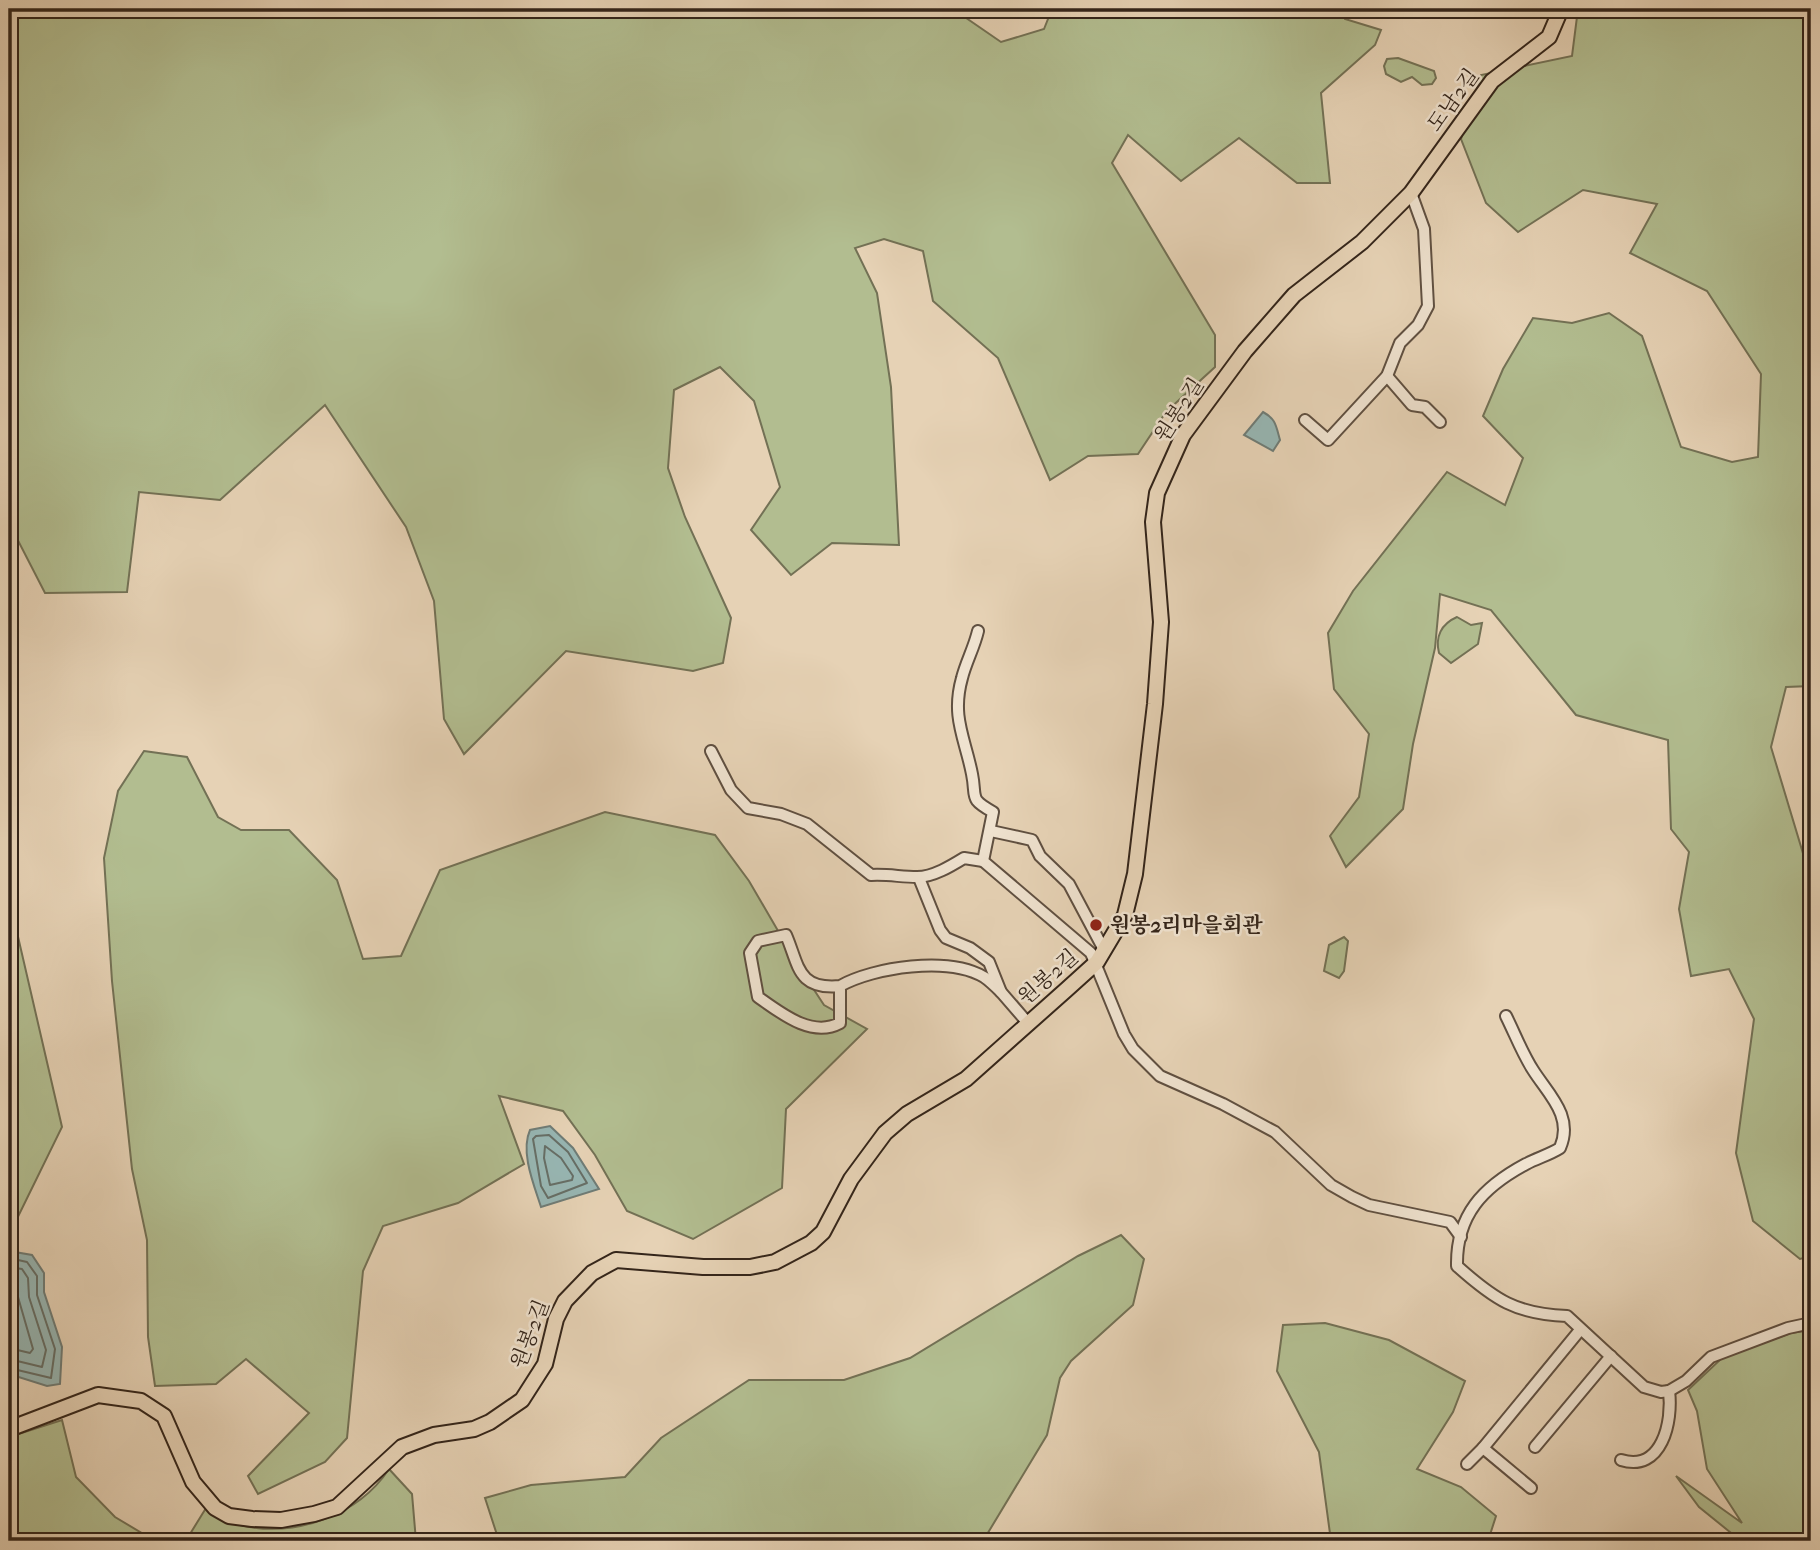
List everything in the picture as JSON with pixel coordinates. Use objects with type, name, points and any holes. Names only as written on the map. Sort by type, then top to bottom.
[{"type":"main road","name":"도남2길","points":[[1411,193],[1492,80],[1549,37],[1561,9]]},
{"type":"main road","name":"원봉2길","points":[[9,1429],[98,1395],[141,1401],[163,1416],[175,1447],[204,1498],[229,1516],[281,1520],[337,1507],[391,1457],[419,1439],[474,1429],[490,1422],[522,1400],[545,1364],[556,1320],[572,1290],[592,1273],[616,1260],[703,1267],[750,1267],[775,1262],[811,1243],[833,1220],[851,1179],[885,1133],[907,1114],[966,1079],[1097,962],[1130,902],[1139,842],[1161,622],[1154,546],[1157,493],[1183,435],[1245,351],[1294,295],[1362,242],[1411,193]]},
{"type":"street","points":[[1305,420],[1328,440],[1387,376],[1400,342],[1418,325],[1428,306],[1424,229],[1411,193]]},
{"type":"street","points":[[1387,376],[1412,405],[1425,407],[1440,422]]},
{"type":"street","points":[[978,631],[962,674],[958,711],[961,742],[973,775],[972,792],[976,802],[993,812],[983,861]]},
{"type":"street","points":[[711,751],[731,790],[748,808],[781,814],[807,824],[871,875],[896,873],[919,877],[947,869],[964,858],[983,861],[1082,943],[1097,962],[1128,1041],[1160,1076],[1223,1104],[1275,1132],[1331,1185],[1352,1197],[1368,1205],[1450,1222],[1461,1237]]},
{"type":"street","points":[[991,831],[1032,840],[1040,856],[1069,884],[1103,948]]},
{"type":"street","points":[[919,877],[940,930],[946,938],[970,948],[989,962],[1001,992]]},
{"type":"street","points":[[840,986],[840,1023],[829,1029],[806,1026],[758,997],[750,953],[758,941],[786,935],[799,973],[816,984],[840,986],[860,975],[950,967],[977,974],[1001,992],[1027,1022]]},
{"type":"street","points":[[1506,1016],[1534,1072],[1555,1097],[1564,1140],[1560,1148],[1526,1164],[1493,1186],[1470,1207],[1461,1237],[1457,1266],[1512,1308],[1539,1315],[1567,1316],[1644,1387],[1669,1391],[1686,1381],[1711,1357],[1788,1328],[1811,1323]]},
{"type":"street","points":[[1467,1464],[1580,1330]]},
{"type":"street","points":[[1535,1447],[1611,1356]]},
{"type":"street","points":[[1621,1460],[1639,1462],[1657,1450],[1671,1421],[1669,1391]]},
{"type":"street","points":[[1483,1448],[1531,1488]]},
{"type":"green space","points":[[9,9],[953,9],[1001,42],[1044,29],[1052,9],[1343,9],[1345,19],[1381,30],[1375,45],[1321,93],[1330,183],[1297,183],[1239,138],[1181,181],[1128,135],[1112,163],[1215,335],[1215,367],[1166,412],[1138,454],[1088,456],[1050,480],[998,358],[933,301],[923,251],[884,239],[855,248],[877,293],[891,387],[899,545],[832,543],[791,575],[751,530],[780,487],[754,401],[720,367],[674,390],[668,468],[685,517],[731,618],[723,663],[693,671],[566,651],[464,754],[444,719],[434,601],[406,527],[325,405],[220,500],[139,492],[127,592],[45,593],[9,523]]},
{"type":"green space","points":[[1578,9],[1811,9],[1811,686],[1786,687],[1771,747],[1811,880],[1811,1256],[1800,1259],[1753,1221],[1736,1153],[1754,1019],[1729,969],[1691,976],[1679,909],[1689,852],[1671,829],[1668,740],[1576,715],[1491,610],[1440,594],[1435,648],[1413,744],[1403,809],[1346,867],[1330,836],[1359,797],[1369,734],[1334,689],[1328,633],[1353,591],[1447,472],[1505,505],[1523,458],[1483,416],[1503,369],[1533,318],[1572,323],[1609,313],[1642,336],[1681,447],[1732,462],[1758,457],[1761,374],[1707,291],[1630,253],[1657,204],[1583,190],[1518,232],[1486,203],[1461,139],[1481,75],[1572,56]]},
{"type":"green space","points":[[1398,58],[1434,71],[1436,78],[1432,84],[1422,85],[1412,77],[1401,82],[1386,74],[1384,66],[1387,59]]},
{"type":"green space","points":[[1457,617],[1471,625],[1482,623],[1478,644],[1451,663],[1439,653],[1438,642],[1443,627]]},
{"type":"green space","points":[[144,751],[187,757],[218,817],[241,830],[289,830],[337,880],[363,959],[401,956],[440,870],[605,812],[715,835],[749,881],[824,1005],[867,1029],[786,1109],[782,1188],[693,1239],[627,1211],[595,1155],[563,1111],[499,1096],[524,1164],[458,1203],[383,1226],[363,1271],[347,1438],[325,1462],[258,1494],[248,1476],[309,1413],[246,1359],[216,1384],[155,1386],[148,1337],[147,1240],[132,1169],[112,981],[104,858],[118,791]]},
{"type":"green space","points":[[9,910],[16,928],[62,1127],[9,1235]]},
{"type":"green space","points":[[1344,937],[1348,941],[1344,971],[1339,978],[1324,971],[1329,945]]},
{"type":"green space","points":[[1121,1235],[1144,1259],[1133,1305],[1071,1361],[1060,1378],[1047,1435],[983,1541],[499,1541],[485,1498],[531,1485],[625,1477],[661,1438],[749,1380],[844,1380],[910,1358],[1078,1256]]},
{"type":"green space","points":[[1325,1323],[1389,1340],[1465,1381],[1453,1412],[1417,1469],[1461,1487],[1496,1516],[1488,1541],[1331,1541],[1319,1452],[1277,1371],[1283,1325]]},
{"type":"green space","points":[[1811,1330],[1811,1538],[1792,1536],[1788,1541],[1741,1541],[1699,1507],[1676,1476],[1742,1523],[1707,1469],[1697,1411],[1688,1390],[1723,1357],[1791,1333]]},
{"type":"green space","points":[[62,1420],[76,1477],[115,1517],[155,1541],[15,1541],[9,1535],[9,1437]]},
{"type":"green space","points":[[389,1469],[412,1494],[416,1541],[190,1541],[190,1534],[206,1508],[240,1525],[282,1528],[303,1525],[342,1511],[376,1485]]},
{"type":"water","points":[[1263,412],[1273,420],[1280,440],[1273,451],[1244,435]]},
{"type":"water","points":[[550,1126],[573,1148],[599,1189],[541,1207],[529,1168],[527,1139],[530,1130]]},
{"type":"water","points":[[9,1251],[32,1255],[44,1273],[44,1292],[62,1347],[60,1384],[47,1386],[9,1374]]},
{"type":"place","name":"원봉2리마을회관","points":[[1096,925]]}]
